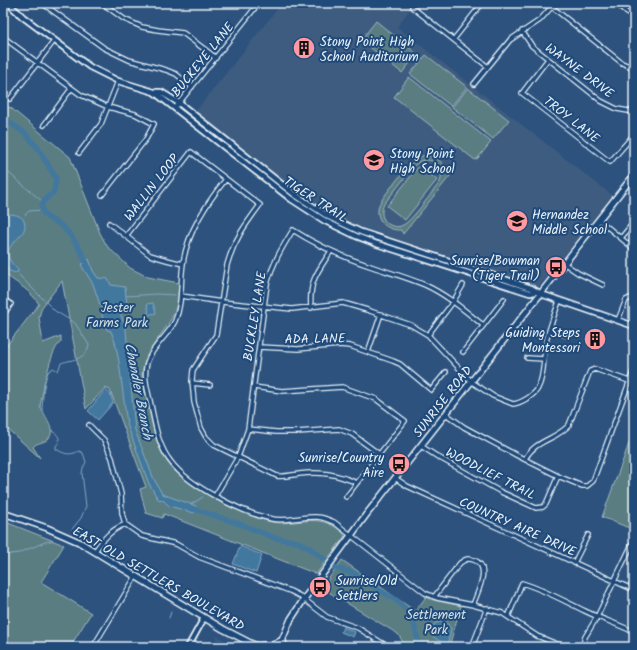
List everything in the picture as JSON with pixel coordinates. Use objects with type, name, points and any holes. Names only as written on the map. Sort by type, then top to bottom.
[{"type":"main road","name":"SUNRISE ROAD","points":[[279,647],[291,619],[322,574],[395,478],[634,175]]},
{"type":"main road","name":"EAST OLD SETTLERS BOULEVARD","points":[[3,513],[59,533],[79,542],[204,618],[257,647]]},
{"type":"main road","points":[[257,647],[272,645],[282,640],[284,647]]},
{"type":"street","name":"TIGER TRAIL","points":[[8,3],[23,18],[90,67],[118,81],[154,92],[161,92],[179,103],[294,194],[329,217],[361,232],[531,288],[535,292],[559,301],[634,326]]},
{"type":"street","points":[[42,3],[104,48],[129,60],[176,74],[192,87]]},
{"type":"street","points":[[102,3],[117,15],[142,26],[158,30],[183,33],[216,58]]},
{"type":"street","name":"BUCKEYE LANE","points":[[175,108],[259,3]]},
{"type":"street","points":[[454,39],[479,4],[485,3]]},
{"type":"street","points":[[616,3],[634,19]]},
{"type":"street","points":[[474,84],[510,40],[540,20],[553,5],[622,63],[634,68]]},
{"type":"street","points":[[412,7],[488,67]]},
{"type":"street","name":"WAYNE DRIVE","points":[[522,32],[532,46],[601,101],[617,110],[634,112]]},
{"type":"street","points":[[3,37],[71,89],[91,101],[135,114],[154,124],[146,139],[102,195]]},
{"type":"street","points":[[10,99],[54,41]]},
{"type":"street","name":"TROY LANE","points":[[548,59],[522,93],[610,162],[634,132]]},
{"type":"street","points":[[79,153],[101,124],[118,81]]},
{"type":"street","points":[[44,125],[71,89]]},
{"type":"street","name":"TIGER TRAIL","points":[[154,92],[291,199],[339,229],[363,239],[438,264],[530,293],[535,292]]},
{"type":"street","name":"WALLIN LOOP","points":[[126,236],[191,152],[260,205],[243,227],[230,254],[222,302]]},
{"type":"street","points":[[226,178],[199,218],[192,233],[183,264],[181,296],[175,321],[150,355],[147,364],[146,383],[158,435],[167,457],[182,474],[233,505],[271,519],[285,520],[311,517],[322,518],[334,522],[425,593],[434,597],[487,608],[502,613],[537,636],[567,647]]},
{"type":"street","points":[[599,220],[634,249]]},
{"type":"street","points":[[621,238],[634,222]]},
{"type":"street","name":"WALLIN LOOP","points":[[109,223],[150,255],[183,264]]},
{"type":"street","name":"BUCKLEY LANE","points":[[216,496],[238,458],[248,429],[267,284],[271,267],[293,230],[331,251],[436,290],[483,325]]},
{"type":"street","points":[[311,308],[311,286],[316,274],[331,251]]},
{"type":"street","points":[[565,264],[581,275],[603,285]]},
{"type":"street","points":[[428,335],[453,302],[463,285]]},
{"type":"street","points":[[181,296],[264,307],[292,309],[311,308],[343,303],[381,314],[411,325],[428,335],[472,382],[510,404],[516,404],[532,395],[538,389],[542,379],[546,342],[559,301]]},
{"type":"street","points":[[618,320],[626,300],[630,298],[634,299]]},
{"type":"street","points":[[3,299],[12,304],[3,315]]},
{"type":"street","points":[[463,352],[504,299]]},
{"type":"street","points":[[222,302],[216,335],[195,366],[192,375],[194,402],[199,423],[210,442],[238,458],[277,476],[285,477],[303,473],[324,472],[356,483]]},
{"type":"street","points":[[368,352],[381,314]]},
{"type":"street","points":[[550,330],[565,335]]},
{"type":"street","name":"ADA LANE","points":[[259,347],[298,349],[340,345],[368,352],[400,364],[431,390],[446,372]]},
{"type":"street","points":[[527,358],[544,359]]},
{"type":"street","points":[[525,459],[535,446],[569,425],[589,373],[592,370],[595,369],[629,381]]},
{"type":"street","points":[[446,414],[464,428],[558,476],[582,486],[587,486],[592,482],[634,369]]},
{"type":"street","points":[[192,383],[210,385]]},
{"type":"street","points":[[254,387],[282,391],[342,387],[376,398],[405,421],[346,497]]},
{"type":"street","points":[[89,425],[104,440],[112,458],[121,494],[122,512],[125,524],[142,536],[176,544],[199,557],[290,591],[304,599],[328,617],[358,628],[382,644],[382,647]]},
{"type":"street","points":[[248,429],[276,432],[297,432],[339,429],[352,434],[379,454]]},
{"type":"street","name":"WOODLIEF TRAIL","points":[[421,446],[501,492],[536,508],[542,507],[546,504],[558,476]]},
{"type":"street","name":"COUNTRY AIRE DRIVE","points":[[395,478],[407,486],[634,590]]},
{"type":"street","points":[[95,551],[105,536],[117,527],[125,524]]},
{"type":"street","points":[[574,563],[588,535]]},
{"type":"street","points":[[582,647],[585,637],[632,549],[634,540]]},
{"type":"street","points":[[434,597],[460,563],[464,560],[470,559],[479,562],[484,573],[473,605]]},
{"type":"street","points":[[93,647],[136,576]]},
{"type":"street","points":[[508,617],[522,583],[547,592],[597,617],[621,625],[634,632]]},
{"type":"street","points":[[472,647],[487,608]]},
{"type":"street","points":[[188,647],[204,618]]},
{"type":"shaded area","name":"Stony Point High School","points":[[282,3],[415,3],[397,27],[613,196],[538,288],[358,226],[332,215],[301,196],[195,112]]},
{"type":"shaded area","points":[[8,214],[20,217],[23,219],[25,224],[22,234],[11,246],[8,254],[9,259],[18,272],[10,271],[3,265],[3,222]]},
{"type":"shaded area","points":[[89,259],[93,271],[98,278],[108,279],[111,285],[125,287],[127,305],[116,307],[120,312],[126,330],[135,430],[153,477],[162,494],[196,506],[194,513],[169,506],[163,500],[158,499],[149,484],[127,424],[115,342],[111,331],[107,330],[102,315],[102,306],[100,305],[93,284],[81,265]]},
{"type":"shaded area","points":[[153,303],[156,313],[147,315],[149,312],[147,304]]},
{"type":"shaded area","points":[[105,390],[110,393],[113,403],[98,420],[88,411]]},
{"type":"shaded area","points":[[240,546],[262,555],[256,573],[233,564]]},
{"type":"shaded area","points":[[443,621],[446,622],[451,629],[447,646],[432,636],[431,628],[436,623]]},
{"type":"shaded area","points":[[343,627],[355,632],[353,637],[341,632]]},
{"type":"shaded area","points":[[217,636],[237,647],[213,647]]},
{"type":"green space","points":[[376,21],[417,54],[402,73],[361,40]]},
{"type":"green space","points":[[426,55],[467,87],[451,106],[410,74]]},
{"type":"green space","points":[[409,77],[491,142],[478,158],[475,160],[394,97]]},
{"type":"green space","points":[[468,88],[509,120],[493,139],[452,107]]},
{"type":"green space","name":"Jester Farms Park","points":[[3,105],[11,108],[70,157],[100,233],[107,246],[130,268],[148,277],[179,283],[174,313],[145,361],[142,380],[157,441],[168,463],[187,482],[201,491],[246,514],[260,519],[280,523],[321,521],[342,532],[345,536],[316,574],[164,514],[162,518],[146,513],[140,489],[146,487],[110,390],[105,388],[86,409],[62,281],[42,307],[39,317],[43,343],[61,336],[61,342],[57,346],[50,362],[40,406],[50,424],[51,434],[45,441],[33,447],[40,458],[3,425],[3,409],[5,407],[3,404],[3,350],[39,304],[28,291],[6,275],[3,279]]},
{"type":"green space","points":[[421,156],[431,156],[438,159],[443,165],[446,174],[447,173],[450,176],[403,234],[401,230],[391,229],[383,224],[378,215],[379,205],[401,175],[415,160]],"holes":[[[430,160],[439,166],[441,174],[440,182],[417,212],[407,222],[397,227],[388,224],[382,216],[384,204],[415,165],[420,161]]]},
{"type":"green space","points":[[419,166],[437,180],[405,220],[387,206]]},
{"type":"green space","points":[[634,430],[634,530],[602,517]]},
{"type":"green space","points":[[3,521],[64,545],[41,582],[91,613],[70,647],[3,647]]},
{"type":"green space","name":"Settlement Park","points":[[342,560],[415,611],[426,597],[461,606],[449,647],[406,647],[398,634],[322,588]]},
{"type":"waterway","name":"Chandler Branch","points":[[3,118],[25,133],[37,147],[56,178],[54,192],[47,197],[43,203],[43,212],[51,220],[63,227],[71,236],[81,251],[88,267]]},
{"type":"waterway","points":[[3,168],[43,202]]},
{"type":"waterway","points":[[25,215],[29,211],[42,210]]},
{"type":"waterway","points":[[19,275],[55,311],[75,323],[89,345],[85,354],[82,356],[74,360],[61,363],[58,371],[53,368],[48,372],[44,383],[42,409],[53,432],[59,437],[59,442],[56,449],[67,454],[73,454],[79,451],[83,453],[86,462],[82,473],[86,506],[81,518],[72,529]]},
{"type":"waterway","points":[[126,296],[157,294],[175,295]]},
{"type":"waterway","points":[[190,505],[203,497]]},
{"type":"waterway","name":"Chandler Branch","points":[[188,507],[240,524],[275,538],[298,542],[311,549],[335,568],[354,573],[396,600],[411,614],[420,647]]},
{"type":"waterway","points":[[3,555],[19,553],[51,541]]},
{"type":"waterway","points":[[169,618],[171,612]]},
{"type":"place","name":"Stony Point High School Auditorium","points":[[304,48]]},
{"type":"place","name":"Stony Point High School","points":[[374,160]]},
{"type":"place","name":"Hernandez Middle School","points":[[517,221]]},
{"type":"place","name":"Sunrise/Bowman (Tiger Trail)","points":[[556,267]]},
{"type":"place","name":"Guiding Steps Montessori","points":[[595,339]]},
{"type":"place","name":"Sunrise/Country Aire","points":[[399,464]]},
{"type":"place","name":"Sunrise/Old Settlers","points":[[320,587]]}]
